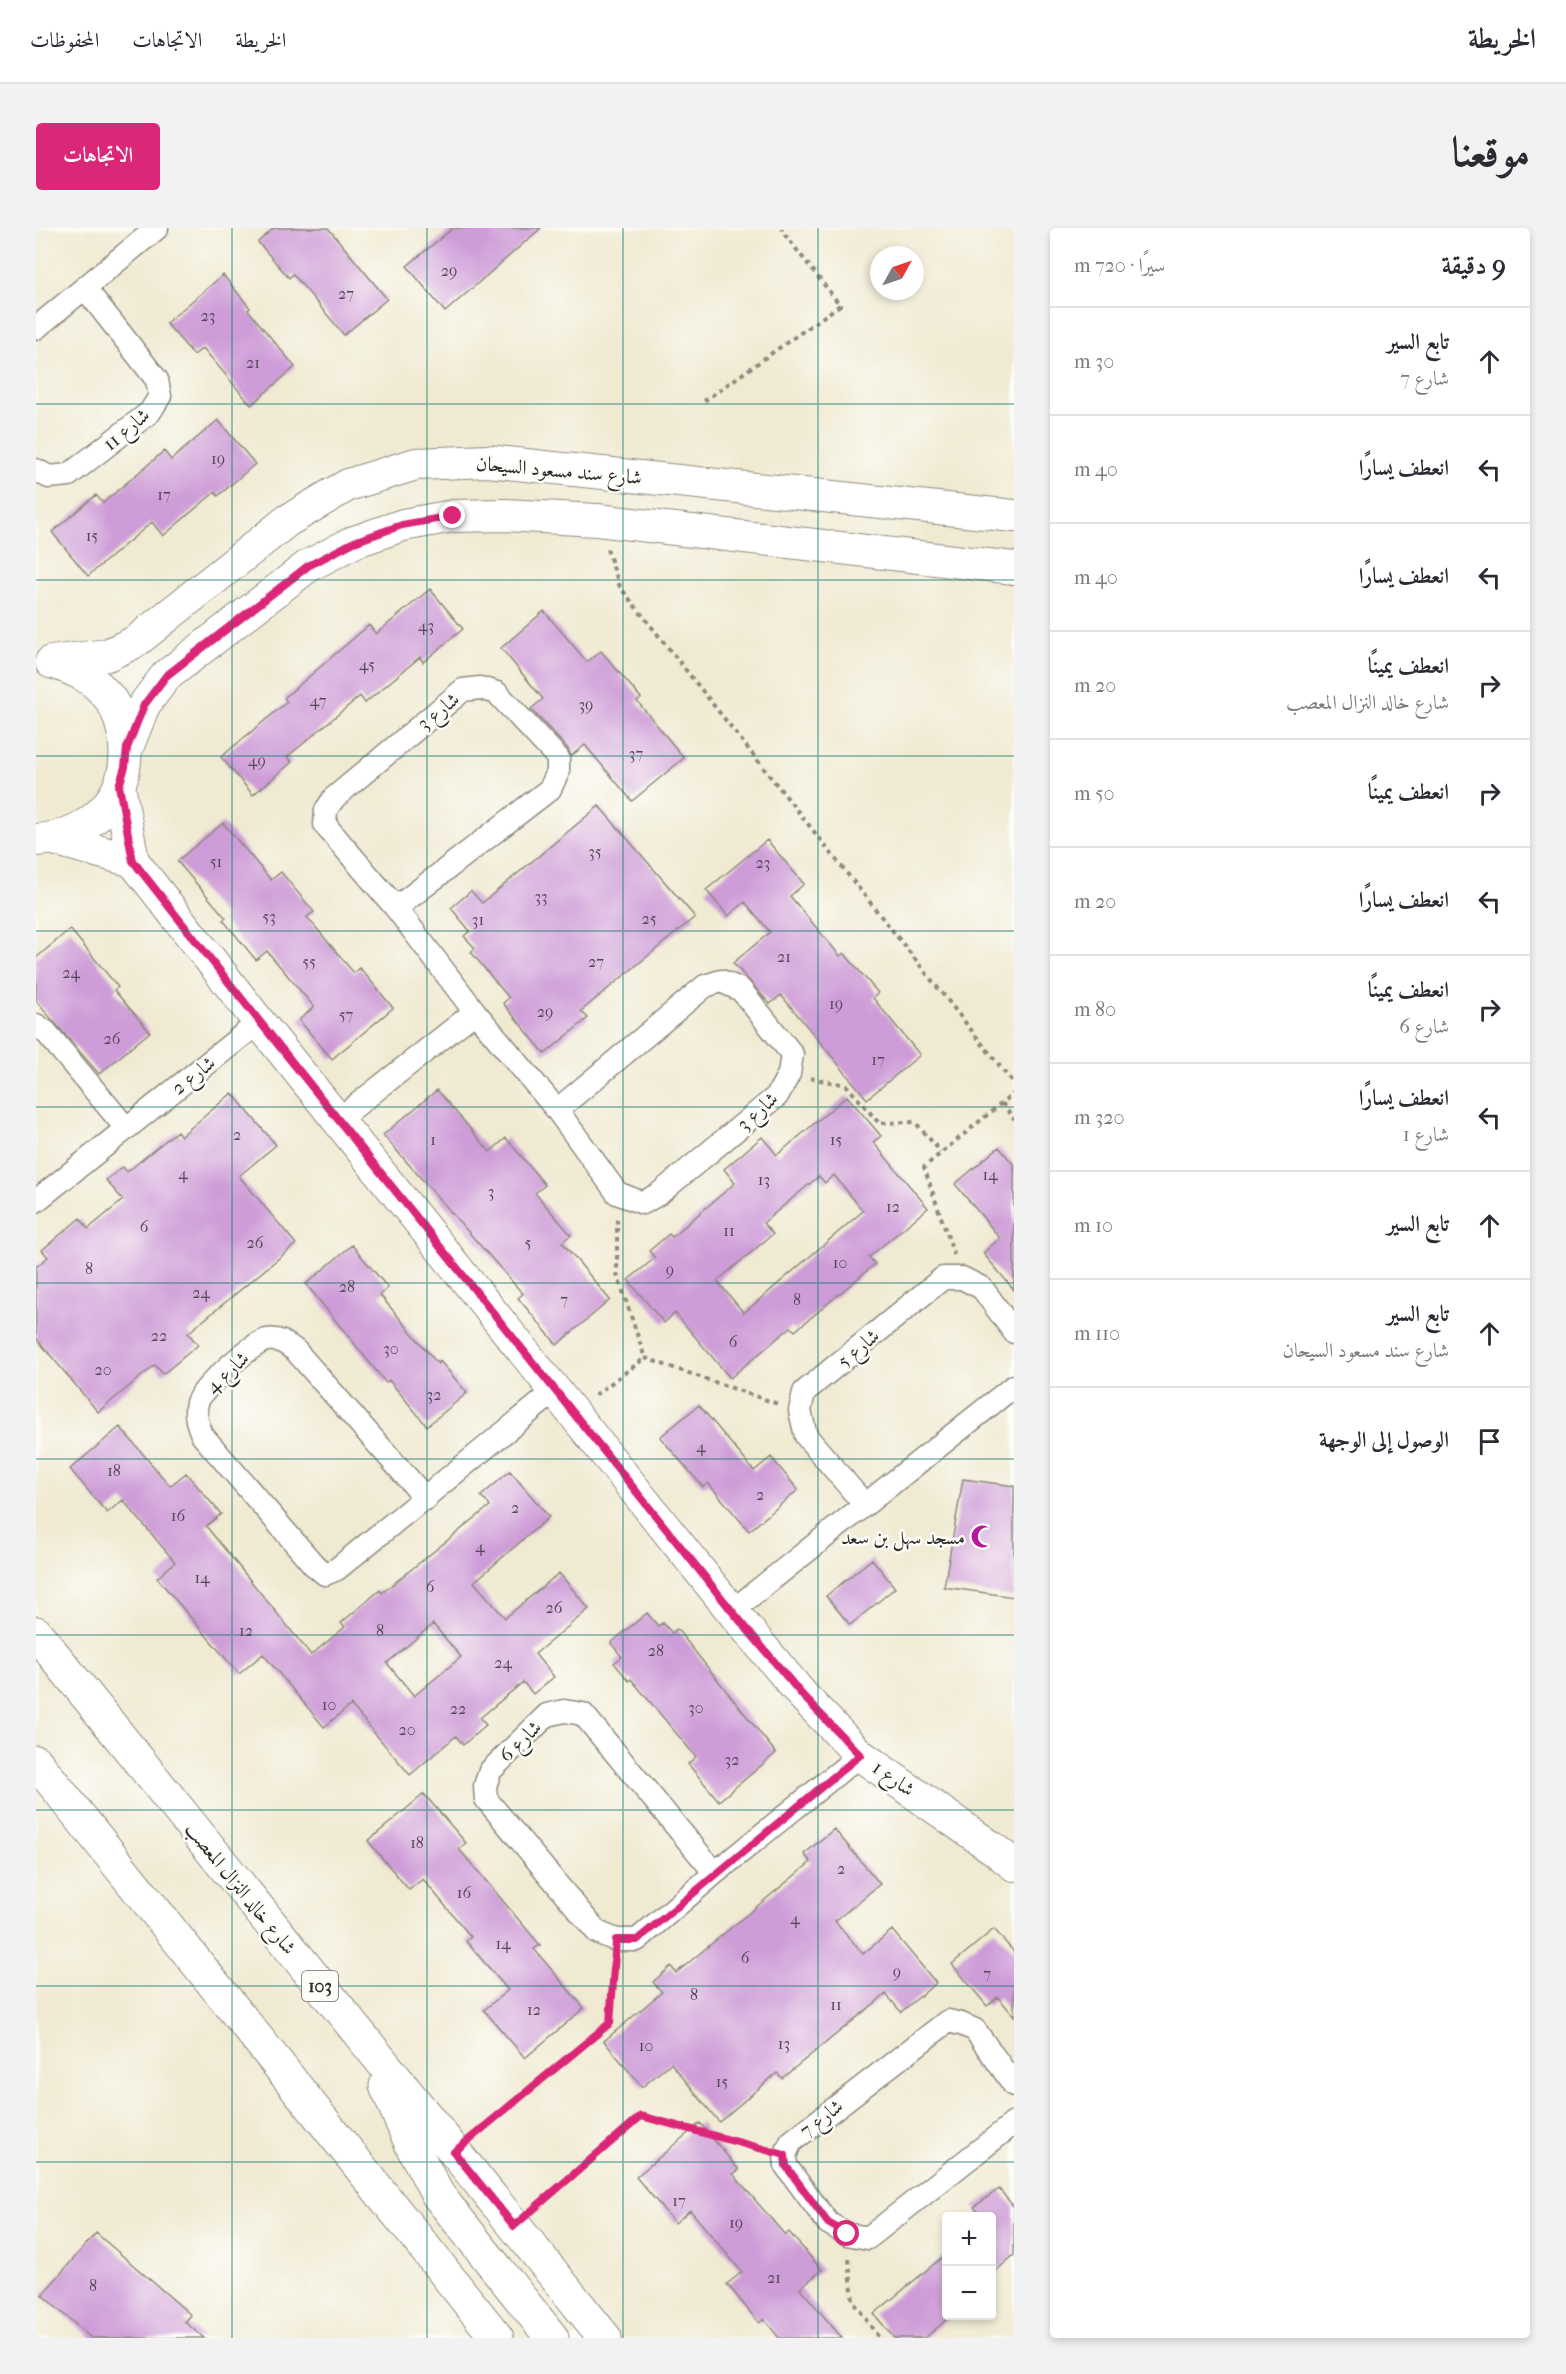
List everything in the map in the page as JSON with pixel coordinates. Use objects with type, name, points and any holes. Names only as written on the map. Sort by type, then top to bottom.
[{"type":"main road","name":"شارع سند مسعود السيحان","points":[[44,661],[106,655],[135,642],[287,521],[348,485],[416,464],[488,461],[1014,516]]},
{"type":"main road","points":[[45,839],[81,829],[104,810],[119,786],[125,767],[127,748],[144,705],[166,676],[308,566],[354,542],[402,525],[453,516],[505,515],[597,520],[1014,568]]},
{"type":"main road","points":[[44,661],[80,672],[104,691],[120,718],[127,748]]},
{"type":"main road","name":"شارع 1","points":[[119,786],[133,861],[732,1611],[803,1696],[860,1755],[1014,1865]]},
{"type":"main road","points":[[45,839],[133,861]]},
{"type":"main road","name":"شارع خالد النزال المعصب","points":[[36,1633],[605,2338]]},
{"type":"main road","points":[[36,1762],[497,2338]]},
{"type":"main road","points":[[369,2048],[413,2148],[438,2195],[552,2338]]},
{"type":"main road","points":[[440,2267],[477,2338]]},
{"type":"street","points":[[36,328],[157,228]]},
{"type":"street","name":"شارع 11","points":[[36,470],[50,477],[69,475],[150,412],[160,396],[157,380],[86,288]]},
{"type":"street","name":"شارع 3","points":[[396,908],[550,789],[558,772],[558,758],[497,693],[480,688],[462,690],[334,798],[326,810],[325,825],[396,908],[475,1012],[557,1110],[617,1193],[643,1203],[660,1193],[777,1096],[789,1074],[792,1054],[741,990],[721,981],[705,986],[557,1110]]},
{"type":"street","points":[[339,1119],[475,1012]]},
{"type":"street","name":"شارع 2","points":[[36,1201],[260,1022]]},
{"type":"street","points":[[36,1025],[46,1032],[126,1128]]},
{"type":"street","name":"شارع 5","points":[[800,1411],[804,1392],[906,1308],[943,1278],[962,1278]]},
{"type":"street","points":[[962,1278],[982,1288],[1014,1332]]},
{"type":"street","name":"شارع 4","points":[[426,1498],[296,1351],[279,1339],[264,1340],[223,1370],[197,1401],[196,1417],[202,1435],[325,1574],[337,1569],[426,1498],[564,1402]]},
{"type":"street","points":[[732,1611],[1014,1386]]},
{"type":"street","points":[[800,1411],[806,1436],[865,1505]]},
{"type":"street","name":"شارع 6","points":[[616,1940],[597,1932],[486,1799],[485,1786],[490,1771],[547,1715],[564,1711],[583,1714],[715,1873]]},
{"type":"street","points":[[616,1940],[637,1940],[860,1755]]},
{"type":"street","name":"شارع 7","points":[[847,2234],[828,2223],[786,2166],[785,2155],[791,2142],[948,2021],[975,2030],[1014,2085]]},
{"type":"street","points":[[847,2234],[868,2238],[1014,2123]]},
{"type":"path","points":[[704,401],[840,305],[782,231],[782,228]]},
{"type":"path","points":[[597,520],[620,587],[1014,1084]]},
{"type":"path","points":[[789,1074],[846,1085],[879,1123],[915,1122],[941,1152]]},
{"type":"path","points":[[962,1278],[924,1167],[1014,1093]]},
{"type":"path","points":[[1002,1103],[1014,1119]]},
{"type":"path","points":[[617,1193],[617,1274],[645,1358]]},
{"type":"path","points":[[564,1402],[645,1358],[800,1411]]},
{"type":"path","points":[[454,2152],[610,2023],[616,1940]]},
{"type":"path","points":[[514,2226],[641,2116],[785,2155]]},
{"type":"path","points":[[847,2234],[853,2301],[879,2338]]},
{"type":"building","points":[[274,228],[328,228],[387,299],[344,335],[293,274],[289,278],[258,242]]},
{"type":"building","points":[[453,228],[541,228],[445,312],[407,266]]},
{"type":"building","points":[[223,275],[250,308],[248,310],[295,367],[251,405],[203,348],[194,355],[166,323]]},
{"type":"building","points":[[218,420],[255,464],[218,496],[215,492],[163,536],[152,522],[88,576],[52,532],[96,495],[103,503],[164,451],[171,460]]},
{"type":"building","points":[[430,589],[463,629],[423,662],[420,657],[365,703],[360,696],[287,757],[292,762],[253,795],[221,757],[287,702],[284,698],[369,625],[376,634]]},
{"type":"building","points":[[544,611],[587,662],[601,651],[641,698],[637,701],[684,758],[632,801],[585,745],[571,756],[568,749],[531,709],[543,699],[501,648]]},
{"type":"building","points":[[599,806],[695,917],[581,1011],[588,1018],[545,1054],[503,1003],[509,998],[471,952],[475,948],[464,936],[470,931],[451,908],[471,891],[482,903]]},
{"type":"building","points":[[223,823],[271,880],[281,872],[314,912],[307,917],[354,973],[360,968],[393,1008],[332,1059],[299,1020],[314,1007],[267,951],[256,960],[223,920],[226,918],[177,861]]},
{"type":"building","points":[[767,840],[804,884],[790,896],[840,956],[844,953],[878,993],[873,998],[920,1055],[867,1099],[781,995],[770,1004],[733,963],[770,932],[745,902],[728,916],[706,890]]},
{"type":"building","points":[[70,929],[118,987],[114,990],[150,1032],[99,1074],[36,1001],[36,958]]},
{"type":"building","points":[[437,1090],[490,1152],[506,1138],[545,1185],[535,1193],[571,1235],[562,1242],[610,1300],[557,1345],[518,1298],[523,1294],[383,1135]]},
{"type":"building","points":[[232,1093],[276,1145],[239,1176],[296,1244],[188,1333],[198,1345],[163,1374],[155,1365],[98,1412],[36,1338],[36,1267],[48,1257],[42,1250],[80,1218],[88,1229],[123,1200],[106,1180],[123,1167],[127,1172],[177,1131],[181,1136]]},
{"type":"building","points":[[847,1096],[881,1136],[873,1142],[928,1208],[869,1257],[875,1264],[795,1331],[791,1327],[730,1378],[675,1313],[664,1323],[628,1280],[655,1258],[649,1251],[669,1234],[672,1237],[735,1183],[724,1169],[762,1137],[777,1155]],"holes":[[[834,1175],[863,1211],[744,1313],[717,1281],[773,1234],[763,1223],[819,1176],[825,1183]]]},
{"type":"building","points":[[999,1147],[1014,1165],[1014,1290],[983,1253],[1000,1238],[955,1184]]},
{"type":"building","points":[[352,1245],[388,1288],[380,1295],[438,1364],[440,1361],[467,1393],[427,1426],[389,1380],[386,1383],[306,1284]]},
{"type":"building","points":[[699,1405],[754,1471],[771,1457],[798,1490],[749,1531],[708,1483],[703,1487],[660,1437]]},
{"type":"building","points":[[120,1427],[170,1486],[186,1473],[221,1514],[206,1526],[311,1655],[345,1627],[341,1623],[380,1590],[382,1593],[490,1506],[481,1496],[510,1471],[549,1517],[474,1582],[505,1618],[559,1573],[589,1609],[535,1654],[554,1677],[533,1694],[523,1682],[480,1718],[486,1725],[463,1745],[456,1736],[410,1775],[351,1705],[324,1727],[263,1654],[239,1674],[157,1578],[175,1562],[123,1500],[107,1513],[70,1469]],"holes":[[[433,1624],[461,1657],[414,1696],[387,1663]]]},
{"type":"building","name":"مسجد سهل بن سعد","points":[[963,1479],[1014,1486],[1014,1597],[944,1587]]},
{"type":"building","points":[[872,1559],[895,1588],[850,1625],[826,1596]]},
{"type":"building","points":[[647,1613],[658,1626],[663,1623],[672,1633],[677,1629],[776,1753],[719,1801],[688,1764],[696,1757],[631,1679],[629,1681],[614,1663],[622,1657],[611,1643]]},
{"type":"building","points":[[424,1794],[466,1843],[459,1849],[540,1945],[534,1949],[584,2008],[525,2058],[484,2010],[508,1990],[466,1941],[471,1937],[423,1879],[409,1890],[368,1841]]},
{"type":"building","points":[[834,1829],[880,1884],[835,1921],[863,1954],[892,1930],[936,1983],[901,2012],[886,1994],[782,2078],[777,2073],[719,2122],[671,2063],[642,2087],[604,2041],[662,1992],[653,1982],[671,1966],[676,1973],[811,1862],[804,1854]]},
{"type":"building","points":[[994,1929],[1014,1952],[1014,2016],[998,1997],[987,2006],[952,1964]]},
{"type":"building","points":[[700,2123],[739,2170],[733,2174],[785,2235],[789,2232],[822,2270],[800,2288],[842,2338],[779,2338],[764,2319],[759,2323],[727,2284],[742,2272],[690,2210],[675,2223],[636,2177]]},
{"type":"building","points":[[999,2189],[1014,2207],[1014,2255],[996,2271],[996,2212],[978,2212],[974,2207]]},
{"type":"building","points":[[96,2233],[191,2315],[185,2322],[204,2338],[91,2338],[42,2295]]},
{"type":"building","points":[[942,2257],[942,2320],[946,2320],[925,2338],[894,2338],[874,2314]]},
{"type":"place","name":"مسجد سهل بن سعد","points":[[983,1537]]},
{"type":"route","points":[[453,516],[402,525],[354,542],[308,566],[166,676],[144,705],[127,748],[125,767],[119,786],[133,861],[732,1611],[803,1696],[860,1755],[637,1940],[616,1940],[610,2023],[454,2152],[514,2226],[641,2116],[785,2155],[786,2166],[828,2223],[847,2234]]}]
